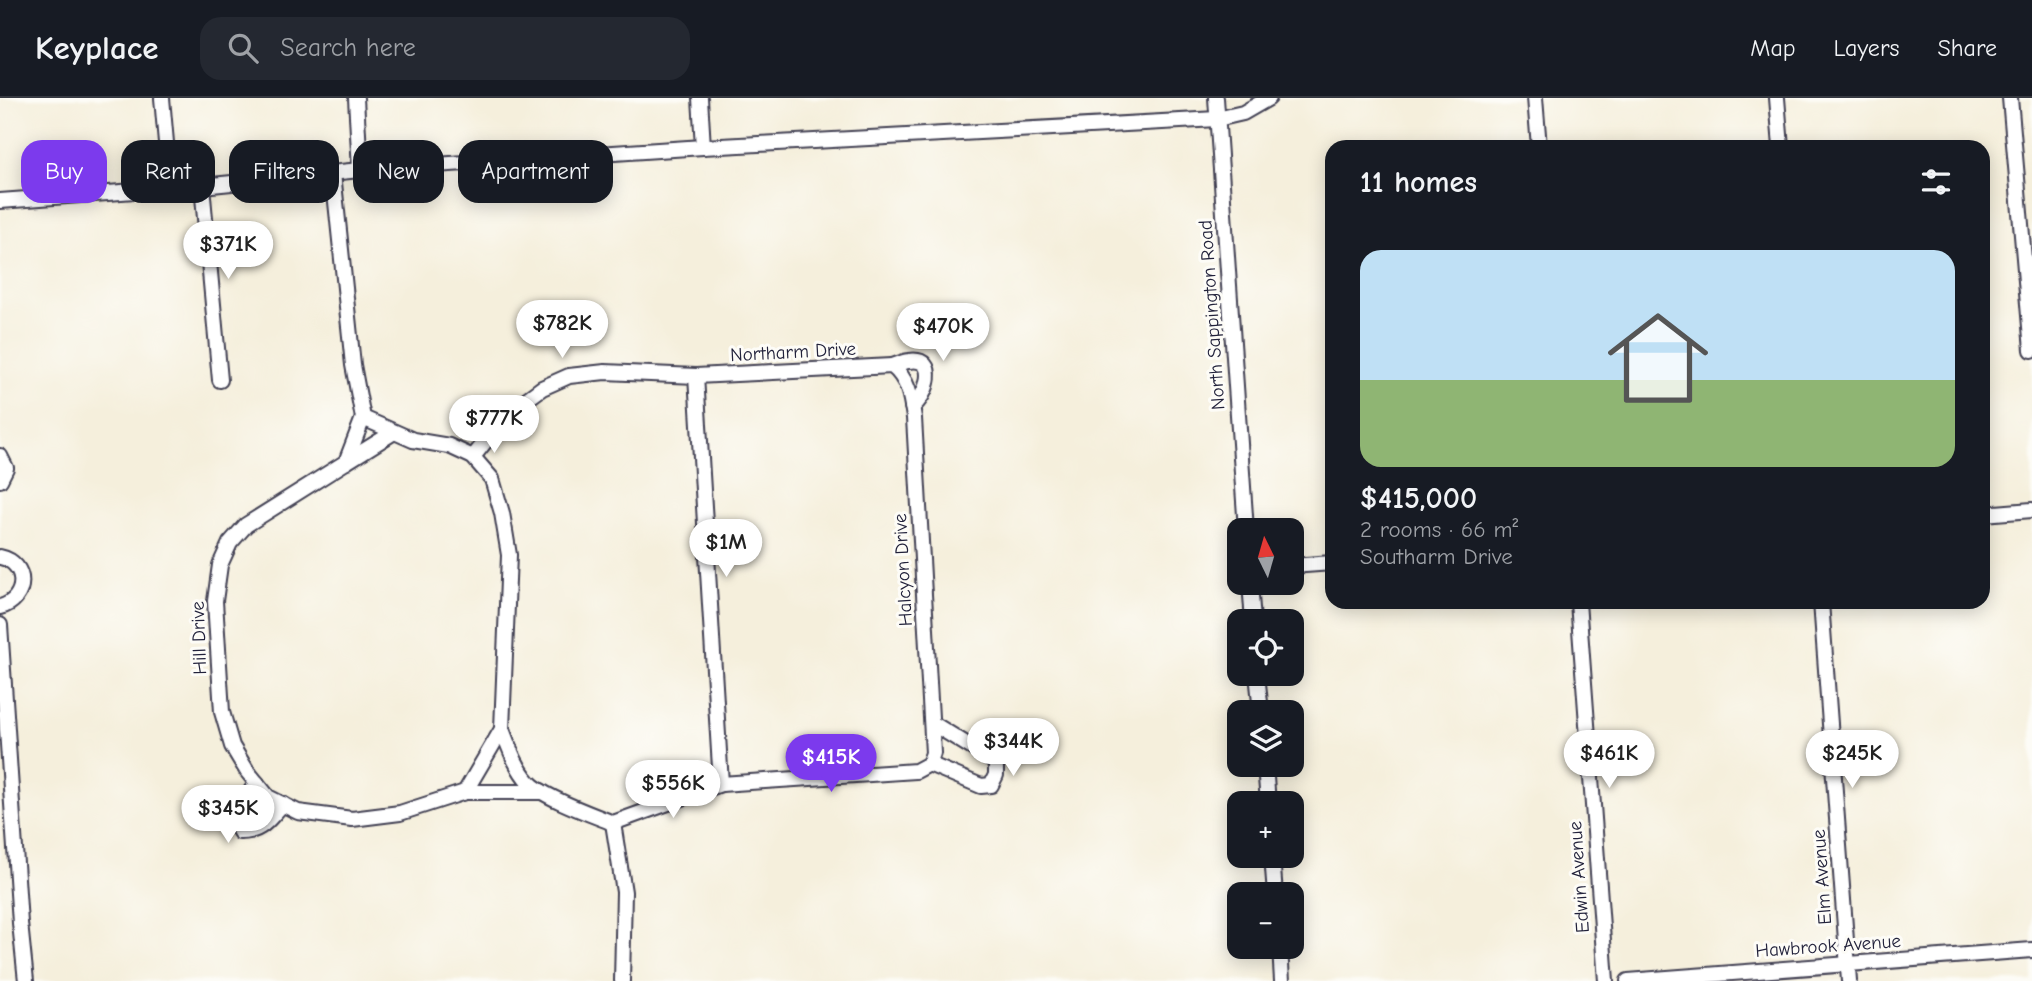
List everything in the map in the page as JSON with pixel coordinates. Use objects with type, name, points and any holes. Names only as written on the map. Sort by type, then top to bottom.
[{"type":"street","points":[[162,98],[166,140]]},
{"type":"street","points":[[356,98],[358,140]]},
{"type":"street","points":[[700,98],[703,147]]},
{"type":"street","name":"North Sappington Road","points":[[1216,98],[1245,518]]},
{"type":"street","points":[[444,164],[703,147],[1217,119],[1243,113],[1269,98]]},
{"type":"street","points":[[1535,98],[1538,140]]},
{"type":"street","points":[[1777,98],[1780,140]]},
{"type":"street","points":[[2010,98],[2032,350]]},
{"type":"street","points":[[0,201],[121,191]]},
{"type":"street","points":[[204,203],[220,380]]},
{"type":"street","points":[[336,203],[353,365],[363,418],[346,462]]},
{"type":"street","name":"Northarm Drive","points":[[473,457],[519,405],[542,388],[569,376],[605,372],[696,376],[897,371],[910,360],[925,366],[929,381],[920,401],[912,407]]},
{"type":"street","name":"Halcyon Drive","points":[[897,371],[908,385],[912,407],[932,723],[933,753],[929,764]]},
{"type":"street","points":[[696,376],[721,784]]},
{"type":"street","points":[[363,418],[413,440],[449,446],[473,457]]},
{"type":"street","name":"Hill Drive","points":[[394,432],[246,525],[230,543],[220,565],[215,601],[222,712],[232,746],[268,797],[298,812],[352,819],[400,813],[465,792],[542,792]]},
{"type":"street","points":[[0,456],[6,468],[0,480]]},
{"type":"street","name":"Hill Drive","points":[[473,457],[492,479],[502,513],[509,555],[502,729],[512,754],[530,783],[542,792],[613,824]]},
{"type":"street","points":[[1990,513],[2032,510]]},
{"type":"street","points":[[0,557],[19,569],[22,586],[14,601],[0,607]]},
{"type":"street","points":[[1304,565],[1325,564]]},
{"type":"street","name":"Edwin Avenue","points":[[1579,609],[1606,981]]},
{"type":"street","name":"Elm Avenue","points":[[1822,609],[1849,981]]},
{"type":"street","points":[[0,625],[26,981]]},
{"type":"street","points":[[622,981],[624,892],[613,824],[721,784],[916,771],[929,764],[981,786],[990,785],[996,775],[996,764],[932,723]]},
{"type":"street","name":"Hill Drive","points":[[465,792],[502,729]]},
{"type":"street","points":[[257,783],[237,812],[236,825],[240,832],[253,832],[264,826],[283,804]]},
{"type":"street","name":"Hawbrook Avenue","points":[[1628,981],[2032,950]]},
{"type":"street","points":[[1281,959],[1282,981]]}]
